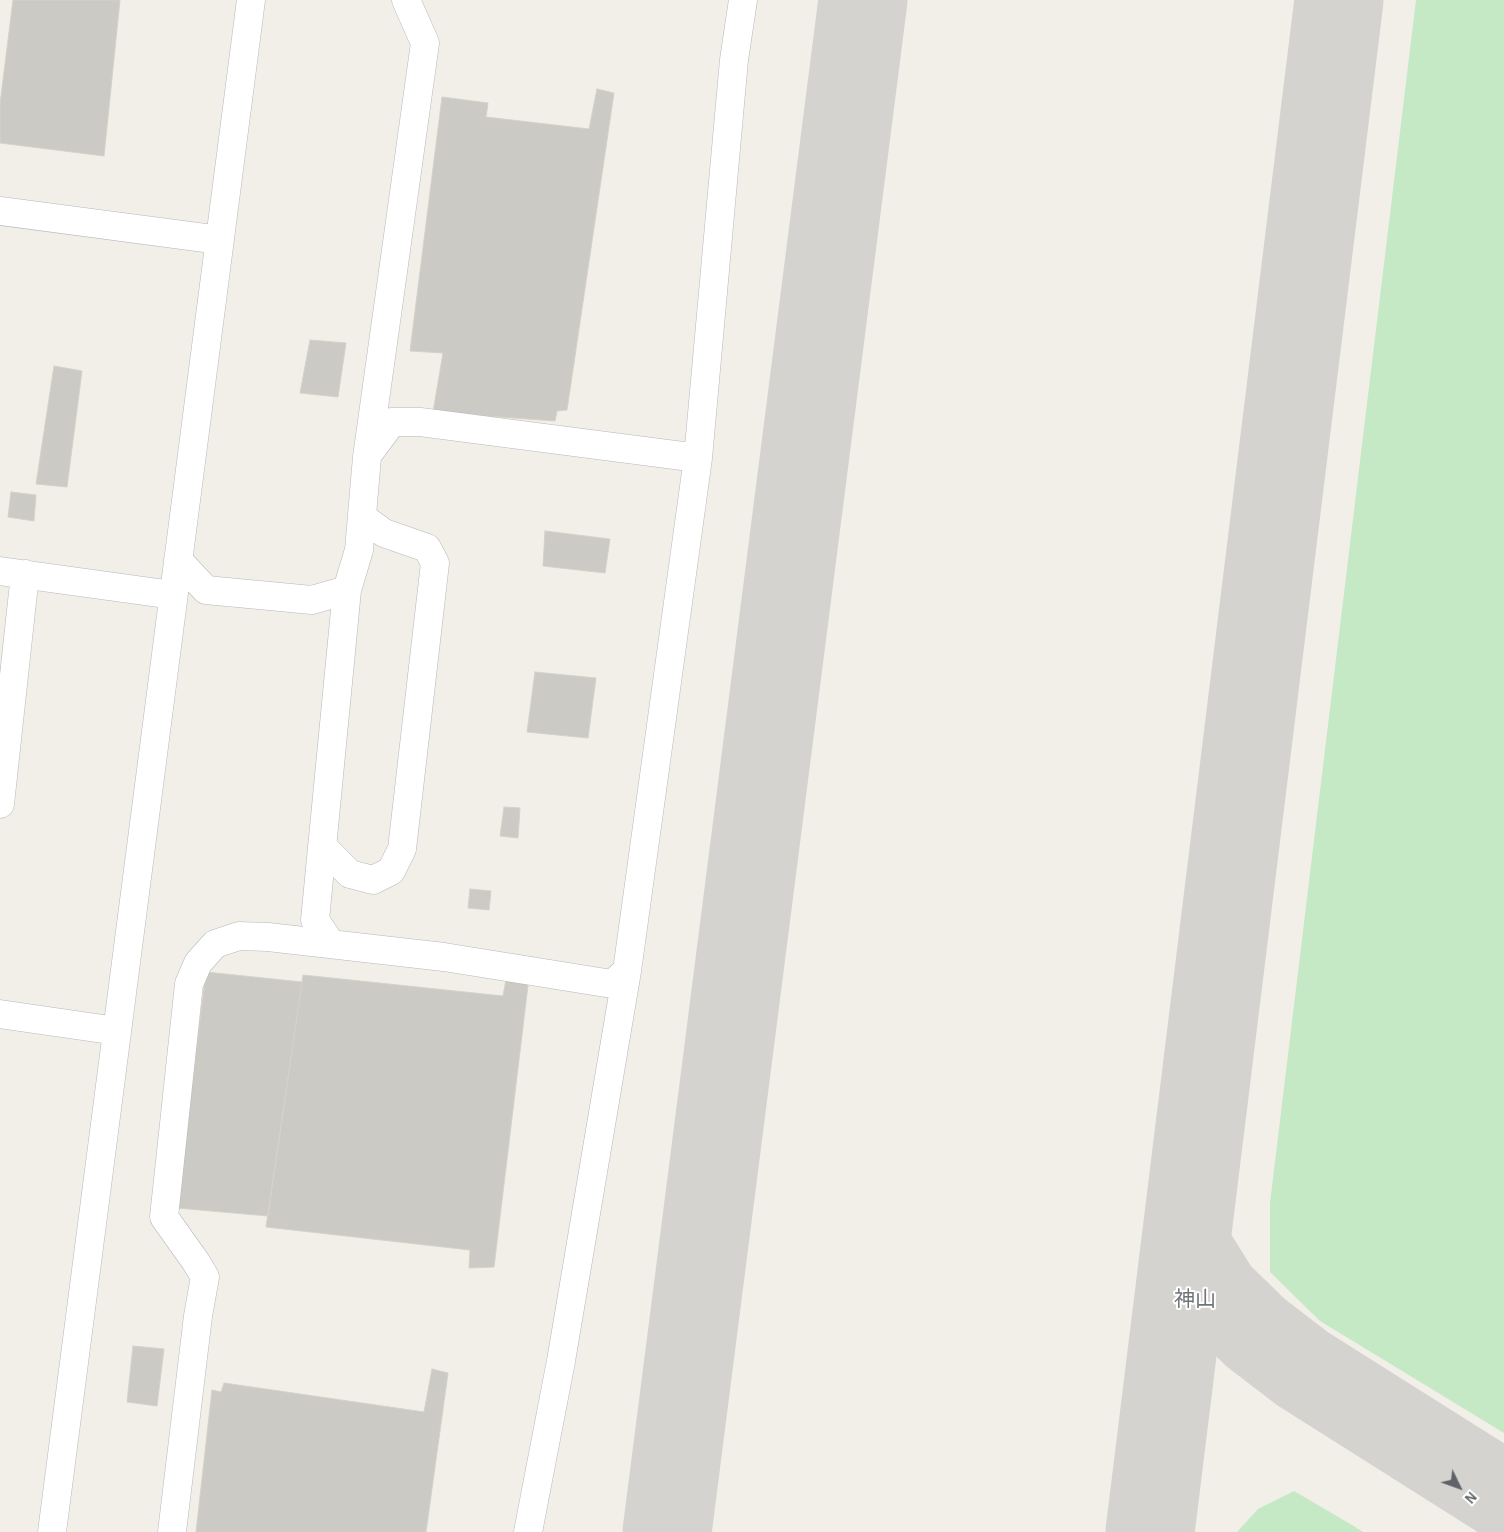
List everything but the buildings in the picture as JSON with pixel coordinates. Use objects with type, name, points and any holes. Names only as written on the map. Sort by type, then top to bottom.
[{"type":"lane","points":[[52,1532],[252,0]]},
{"type":"lane","points":[[331,944],[315,920],[344,637],[347,590],[359,550],[367,457],[425,43],[406,0]]},
{"type":"lane","points":[[528,1532],[560,1360],[627,971],[698,458],[734,60],[743,0]]},
{"type":"lane","points":[[0,211],[220,240]]},
{"type":"lane","points":[[367,457],[392,422],[420,422],[698,458]]},
{"type":"lane","points":[[322,846],[350,874],[373,880],[391,871],[402,849],[435,563],[426,548],[384,532],[362,517]]},
{"type":"lane","points":[[359,550],[384,532]]},
{"type":"lane","points":[[178,560],[206,590]]},
{"type":"lane","points":[[0,804],[12,573],[172,602],[206,590],[312,600],[347,590]]},
{"type":"lane","points":[[312,600],[344,637]]},
{"type":"lane","points":[[318,884],[350,874]]},
{"type":"lane","points":[[268,937],[315,920]]},
{"type":"lane","points":[[172,1532],[204,1276],[164,1218],[189,984],[198,963],[215,944],[239,936],[268,937],[444,957],[612,984],[627,971]]},
{"type":"lane","points":[[0,1014],[116,1031]]},
{"type":"green space","points":[[1416,0],[1504,0],[1504,1433],[1320,1321],[1270,1272],[1270,1203]]},
{"type":"green space","points":[[1294,1491],[1363,1532],[1237,1532],[1258,1509]]},
{"type":"taxiway","points":[[667,1532],[863,0]]},
{"type":"taxiway","points":[[1150,1532],[1339,0]]},
{"type":"taxiway","points":[[1186,1246],[1216,1294],[1256,1333],[1303,1369],[1504,1496]]},
{"type":"district","name":"神山","points":[[1195,1300]]}]
